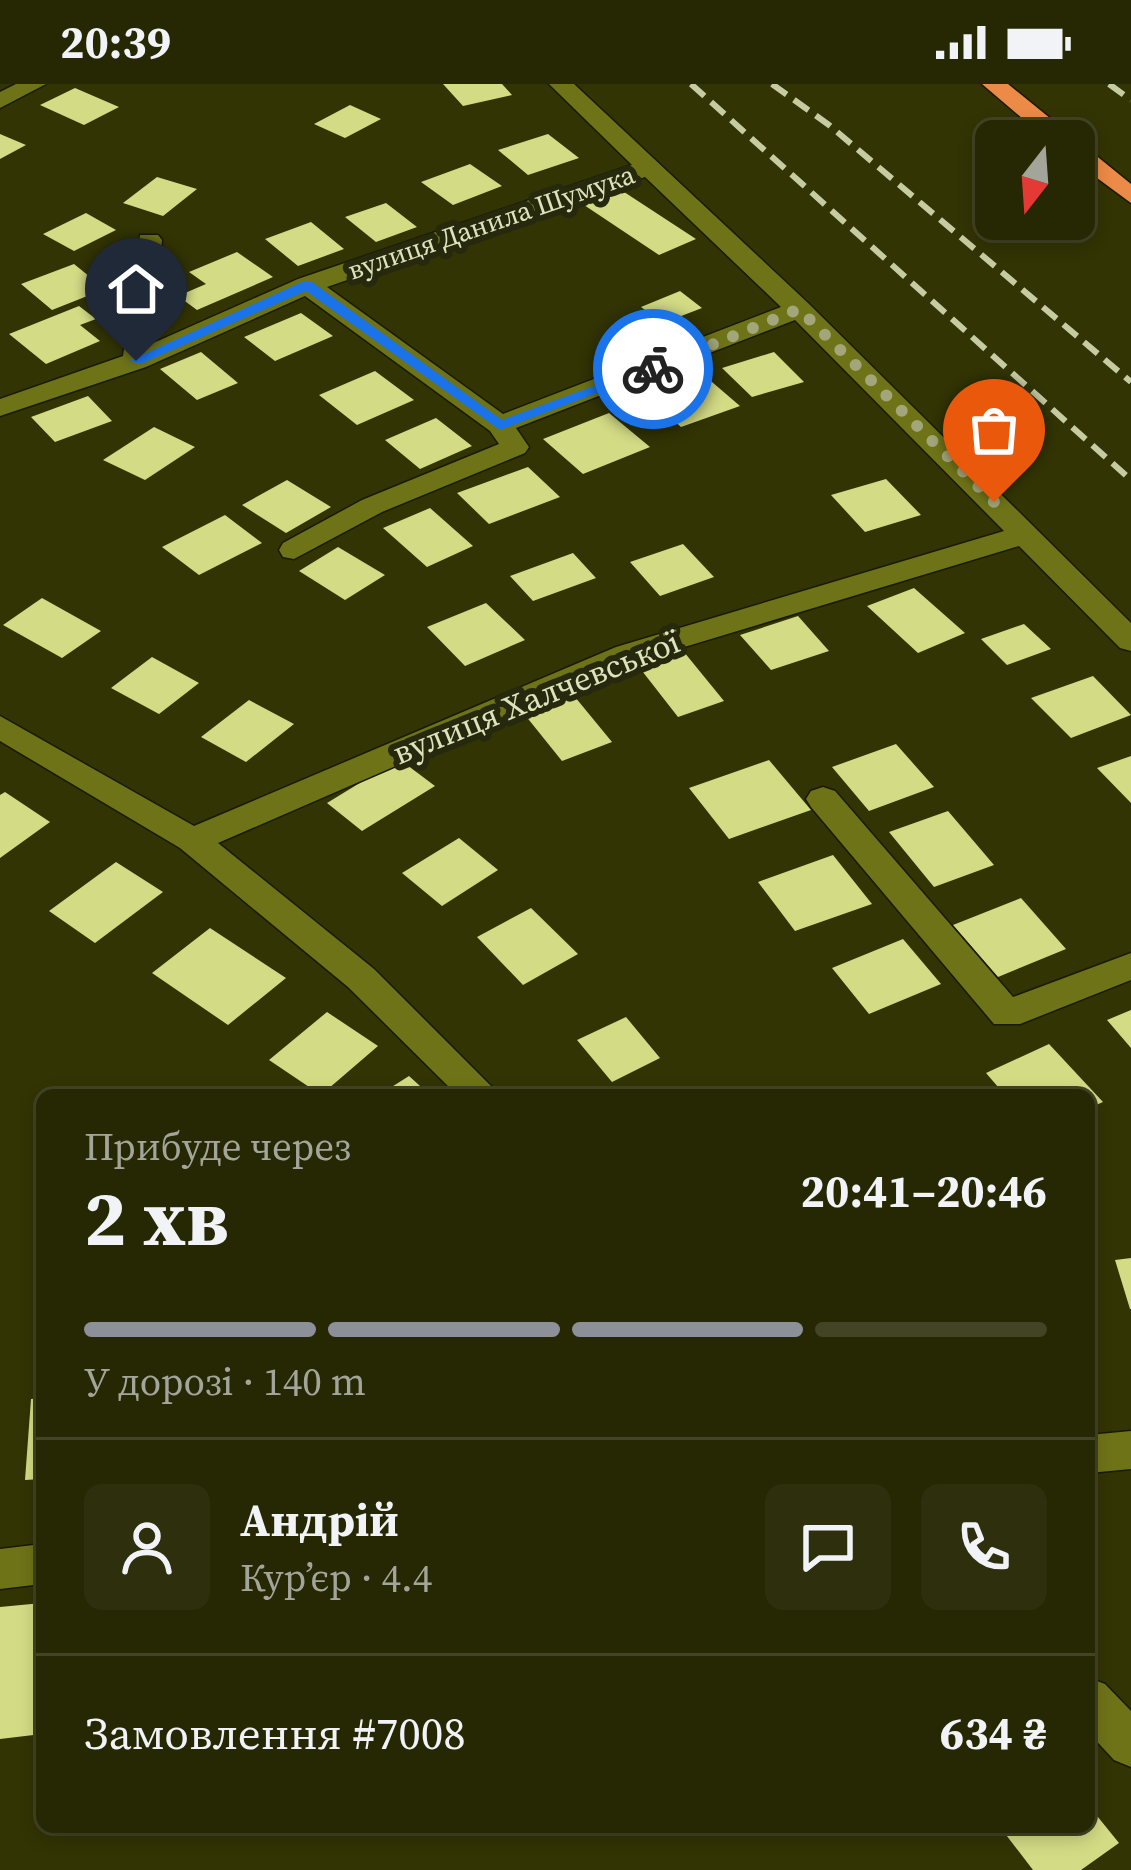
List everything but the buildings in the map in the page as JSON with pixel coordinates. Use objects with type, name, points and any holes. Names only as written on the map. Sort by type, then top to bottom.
[{"type":"highway","points":[[994,84],[1038,120]]},
{"type":"highway","points":[[1095,166],[1131,196]]},
{"type":"street","points":[[0,101],[34,84]]},
{"type":"street","points":[[561,84],[799,309],[1131,641]]},
{"type":"street","name":"вулиця Данила Шумука","points":[[0,408],[136,361],[307,285],[647,168]]},
{"type":"street","points":[[136,361],[149,240]]},
{"type":"street","points":[[294,550],[372,506],[515,447],[500,425],[307,285]]},
{"type":"street","points":[[500,425],[799,309]]},
{"type":"street","name":"вулиця Халчевської","points":[[192,840],[627,654],[1026,534]]},
{"type":"street","points":[[0,727],[192,840],[361,978],[476,1089]]},
{"type":"street","points":[[823,799],[1007,1014],[1131,966]]},
{"type":"street","points":[[1095,1453],[1131,1450]]},
{"type":"street","points":[[0,1569],[36,1565]]},
{"type":"street","points":[[1095,1706],[1131,1744]]},
{"type":"railway","points":[[691,84],[1131,480]]},
{"type":"railway","points":[[772,84],[829,125],[1131,382]]},
{"type":"railway","points":[[1109,84],[1131,100]]},
{"type":"way so far","points":[[653,369],[799,309],[994,502]]},
{"type":"route","points":[[136,361],[307,285],[500,425],[653,369]]}]
